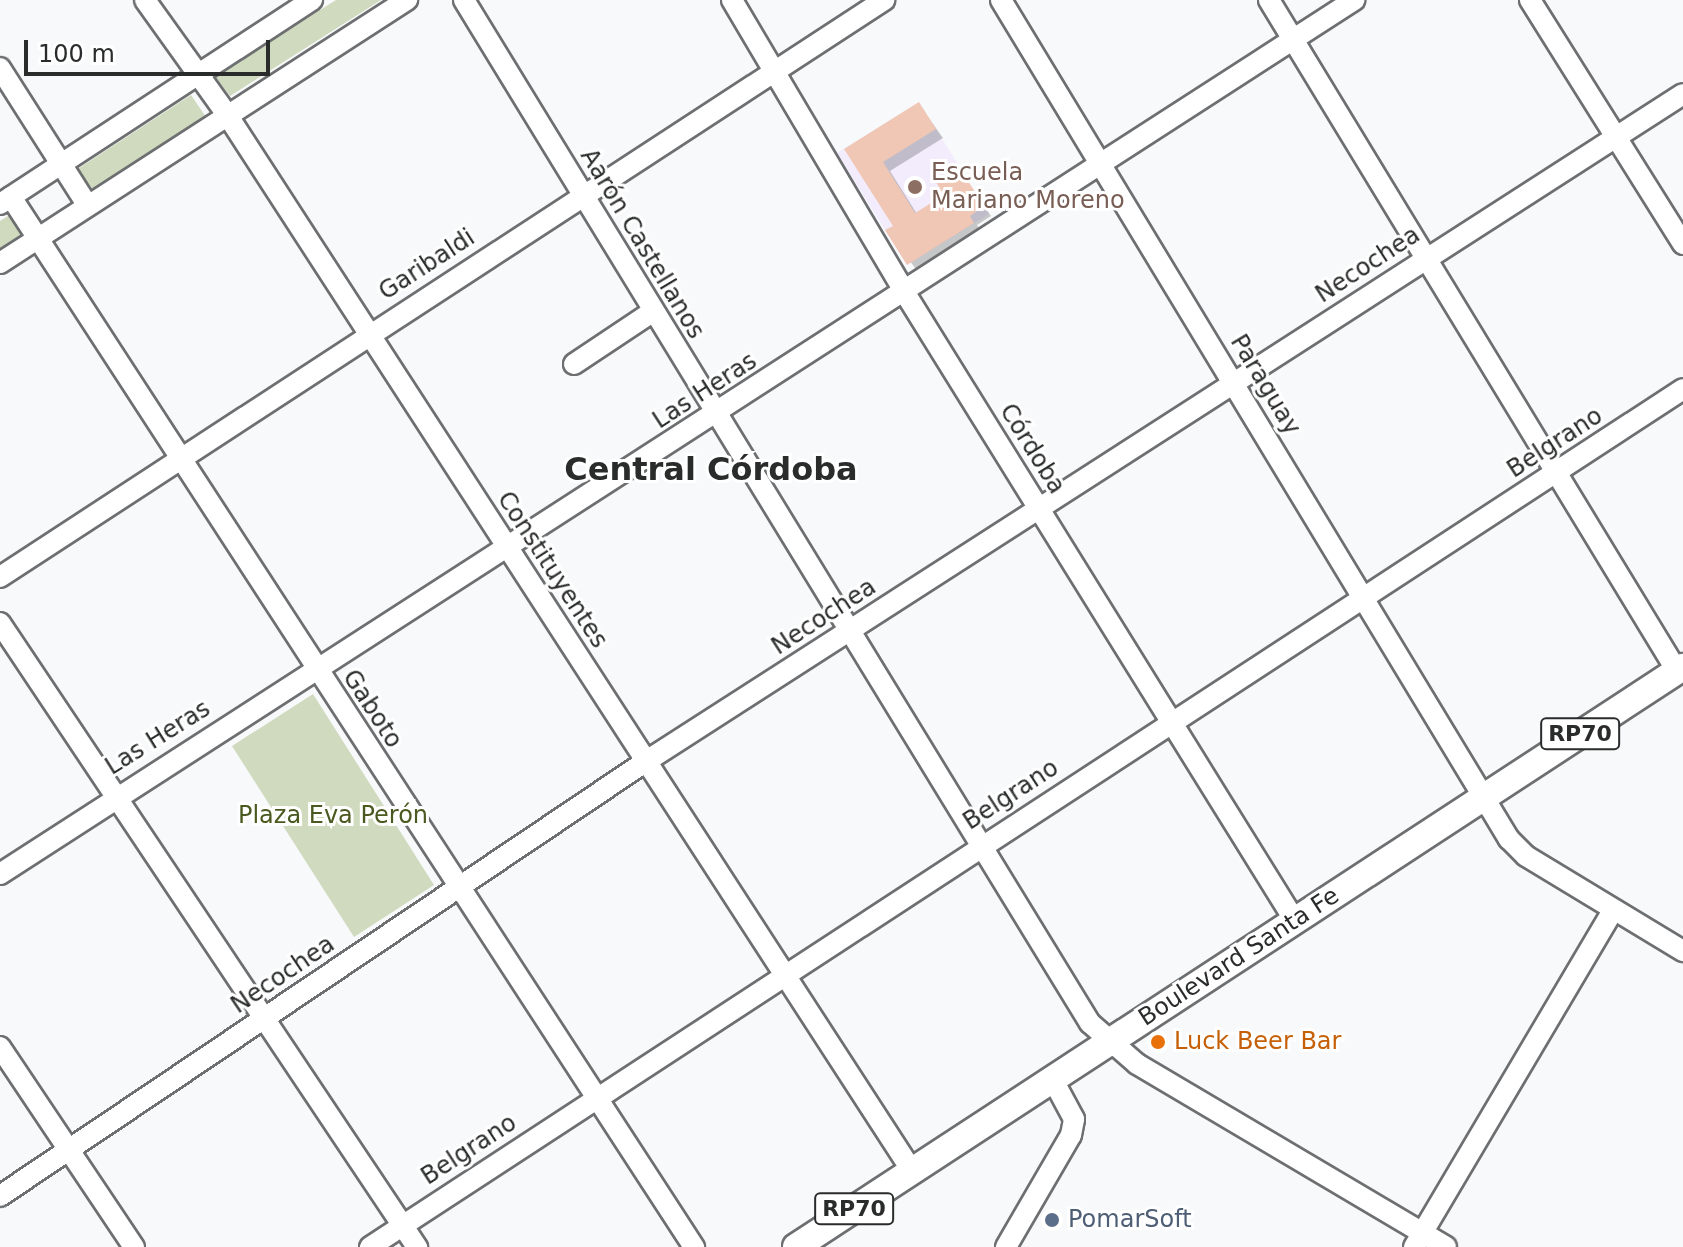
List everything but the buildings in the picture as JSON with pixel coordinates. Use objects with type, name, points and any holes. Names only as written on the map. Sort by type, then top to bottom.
[{"type":"main road","name":"Boulevard Santa Fe","points":[[796,1247],[1680,669]]},
{"type":"street","name":"Constituyentes","points":[[145,0],[196,76],[226,113],[782,977],[912,1171]]},
{"type":"street","points":[[5,200],[312,0]]},
{"type":"street","points":[[0,263],[86,203],[407,0]]},
{"type":"street","name":"Aarón Castellanos","points":[[464,0],[715,415],[983,844],[1090,1023],[1108,1042],[1418,1240],[1446,1247]]},
{"type":"street","name":"Córdoba","points":[[732,0],[905,293],[1295,921]]},
{"type":"street","name":"Garibaldi","points":[[0,577],[367,334],[884,0]]},
{"type":"street","name":"Paraguay","points":[[1001,0],[1509,839],[1526,856],[1683,951]]},
{"type":"street","points":[[1269,0],[1555,475],[1680,669]]},
{"type":"street","name":"Las Heras","points":[[0,874],[117,795],[905,293],[1354,0]]},
{"type":"street","points":[[1530,0],[1683,244]]},
{"type":"street","points":[[0,68],[86,203]]},
{"type":"street","name":"Necochea","points":[[0,1196],[645,762],[1683,94]]},
{"type":"street","name":"Gaboto","points":[[5,200],[37,238],[694,1247]]},
{"type":"street","points":[[574,364],[652,312]]},
{"type":"street","name":"Belgrano","points":[[370,1247],[1683,389]]},
{"type":"street","points":[[0,623],[417,1247]]},
{"type":"street","points":[[1418,1240],[1613,910]]},
{"type":"street","points":[[0,1047],[134,1247]]},
{"type":"street","points":[[1006,1247],[1071,1135],[1074,1119],[1053,1080]]},
{"type":"shaded area","name":"Escuela Mariano Moreno","points":[[919,102],[989,214],[907,265],[837,153]]},
{"type":"green space","points":[[336,0],[381,0],[230,96],[215,76]]},
{"type":"green space","points":[[191,95],[206,117],[93,189],[76,170]]},
{"type":"green space","points":[[16,211],[27,232],[0,249],[0,221]]},
{"type":"green space","name":"Plaza Eva Perón","points":[[313,694],[434,885],[354,937],[232,746]]},
{"type":"place","name":"Escuela Mariano Moreno","points":[[915,187]]},
{"type":"place","name":"Luck Beer Bar","points":[[1158,1042]]},
{"type":"place","name":"PomarSoft","points":[[1052,1220]]},
{"type":"district","name":"Central Córdoba","points":[[711,469]]}]
